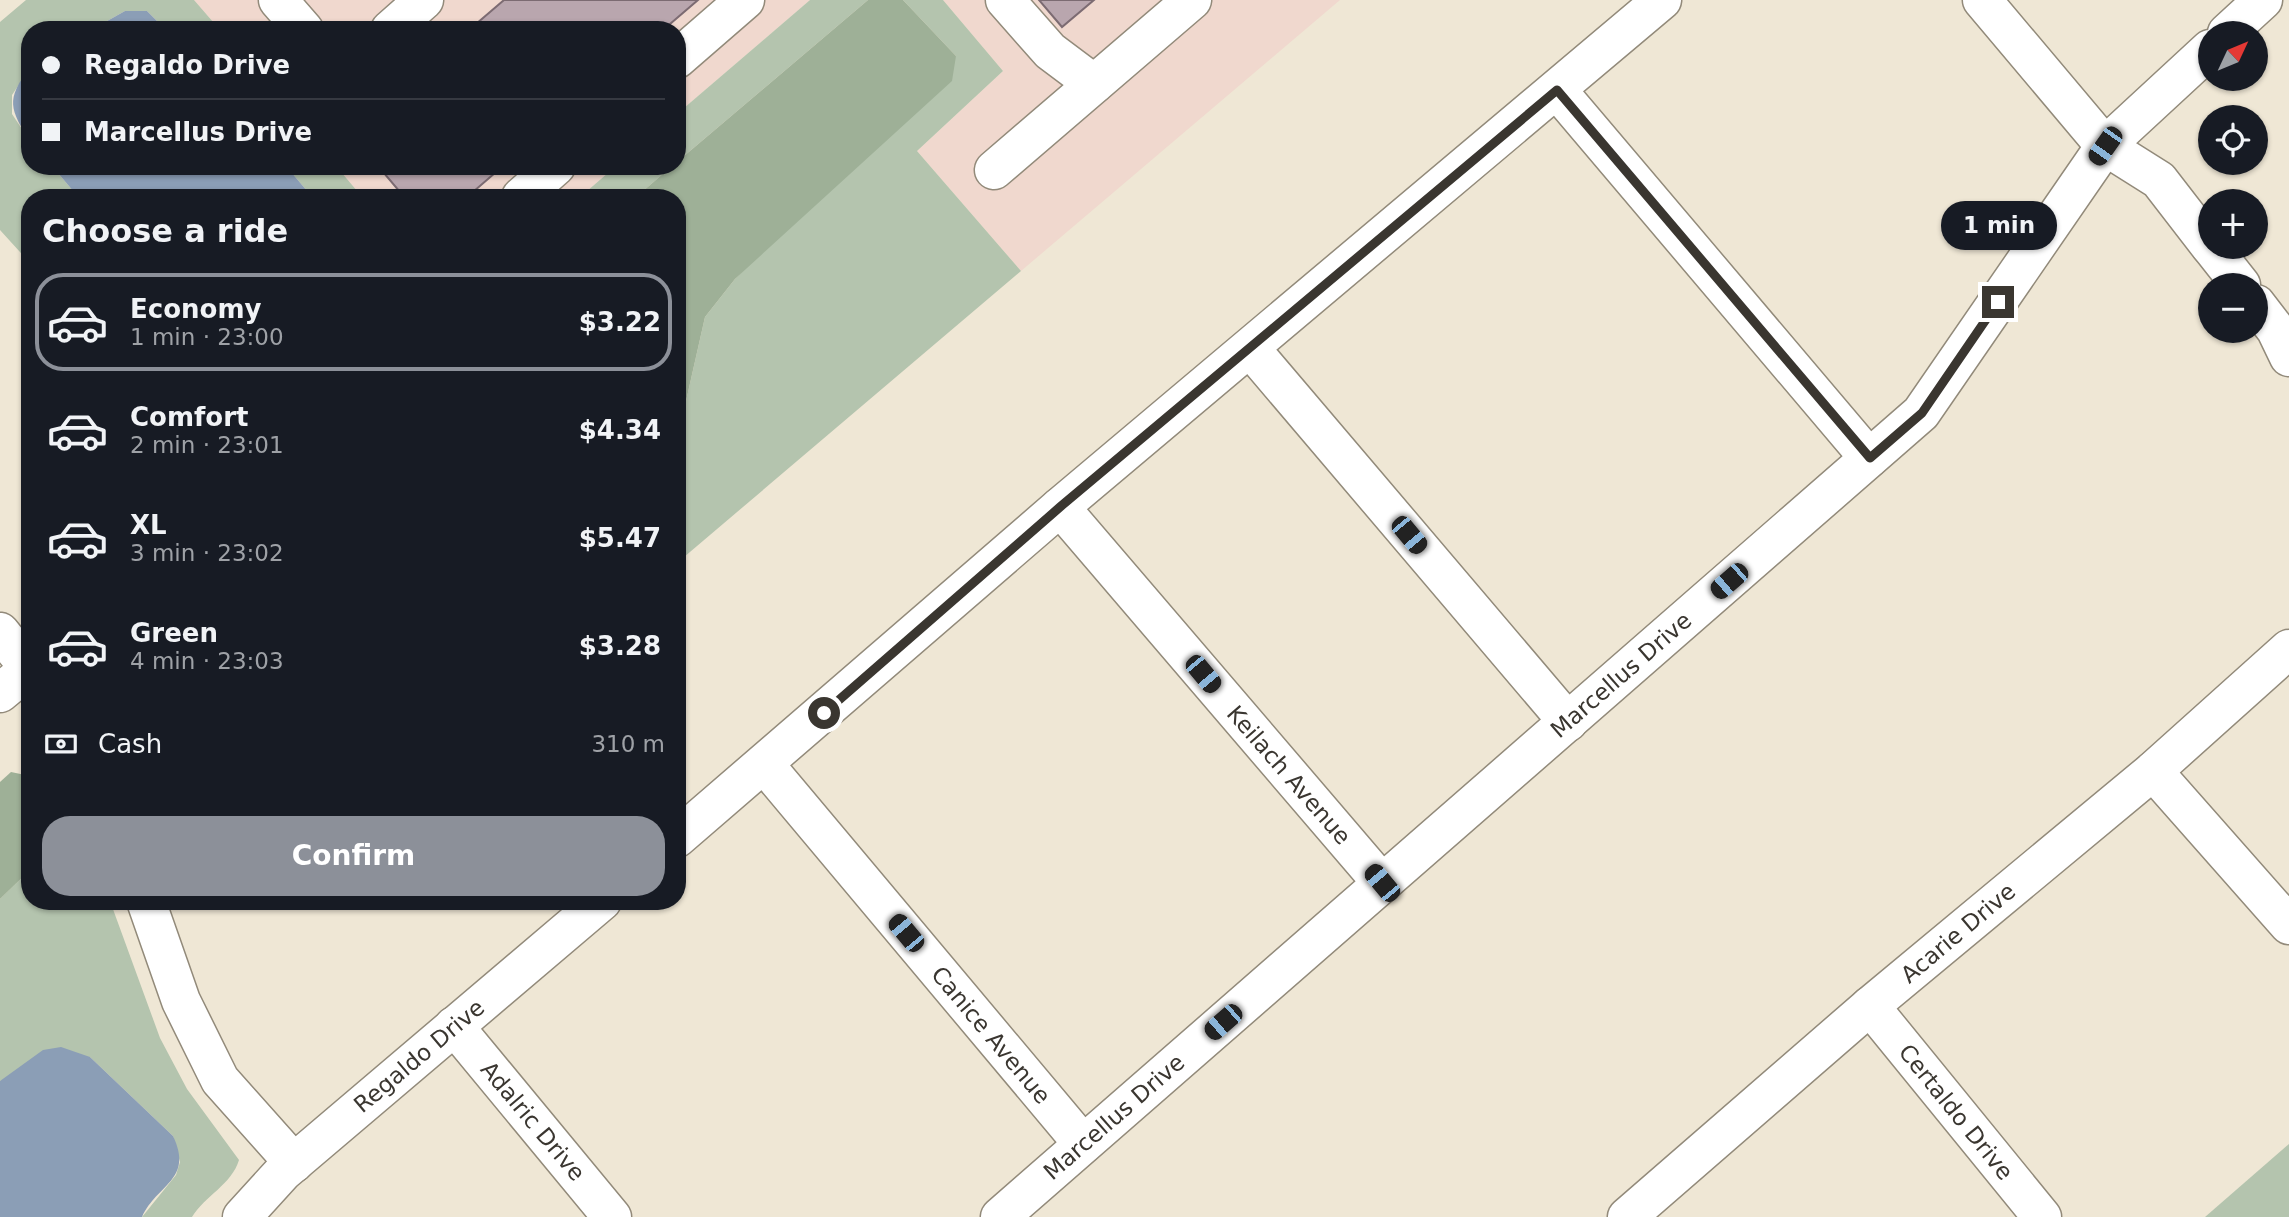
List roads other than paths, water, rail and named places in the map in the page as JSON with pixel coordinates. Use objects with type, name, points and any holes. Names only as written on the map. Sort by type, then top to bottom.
[{"type":"street","points":[[278,0],[296,21]]},
{"type":"street","points":[[400,21],[424,0]]},
{"type":"street","points":[[686,52],[745,0]]},
{"type":"street","points":[[1005,0],[1050,51],[1094,84]]},
{"type":"street","points":[[994,170],[1192,0]]},
{"type":"street","points":[[686,831],[765,765],[1060,507],[1662,0]]},
{"type":"street","points":[[1982,0],[2105,146],[2159,180],[2198,230]]},
{"type":"street","points":[[2240,21],[2263,0]]},
{"type":"street","name":"Marcellus Drive","points":[[1000,1217],[1922,413],[2105,146],[2198,60]]},
{"type":"street","points":[[1557,90],[1870,458]]},
{"type":"street","points":[[530,189],[546,175]]},
{"type":"street","points":[[2221,259],[2232,273]]},
{"type":"street","points":[[2268,320],[2289,357]]},
{"type":"street","points":[[1250,348],[1568,722]]},
{"type":"street","name":"Keilach Avenue","points":[[1060,507],[1382,883]]},
{"type":"street","points":[[0,632],[21,659]]},
{"type":"street","name":"Acarie Drive","points":[[1627,1217],[1870,1006],[2153,771],[2289,649]]},
{"type":"street","points":[[0,693],[21,676]]},
{"type":"street","name":"Canice Avenue","points":[[765,765],[1083,1144]]},
{"type":"street","points":[[2153,771],[2289,925]]},
{"type":"street","points":[[149,910],[181,1001],[220,1080],[294,1163]]},
{"type":"street","name":"Regaldo Drive","points":[[242,1217],[294,1163],[591,910]]},
{"type":"street","name":"Certaldo Drive","points":[[1870,1006],[2042,1217]]},
{"type":"street","name":"Adalric Drive","points":[[454,1026],[612,1217]]},
{"type":"water","points":[[125,11],[147,11],[157,21],[107,21]]},
{"type":"water","points":[[21,81],[21,126],[13,104]]},
{"type":"water","points":[[60,175],[294,175],[305,189],[71,189]]},
{"type":"water","points":[[61,1047],[90,1057],[173,1136],[179,1163],[176,1172],[142,1217],[0,1217],[0,1081],[43,1050]]}]
